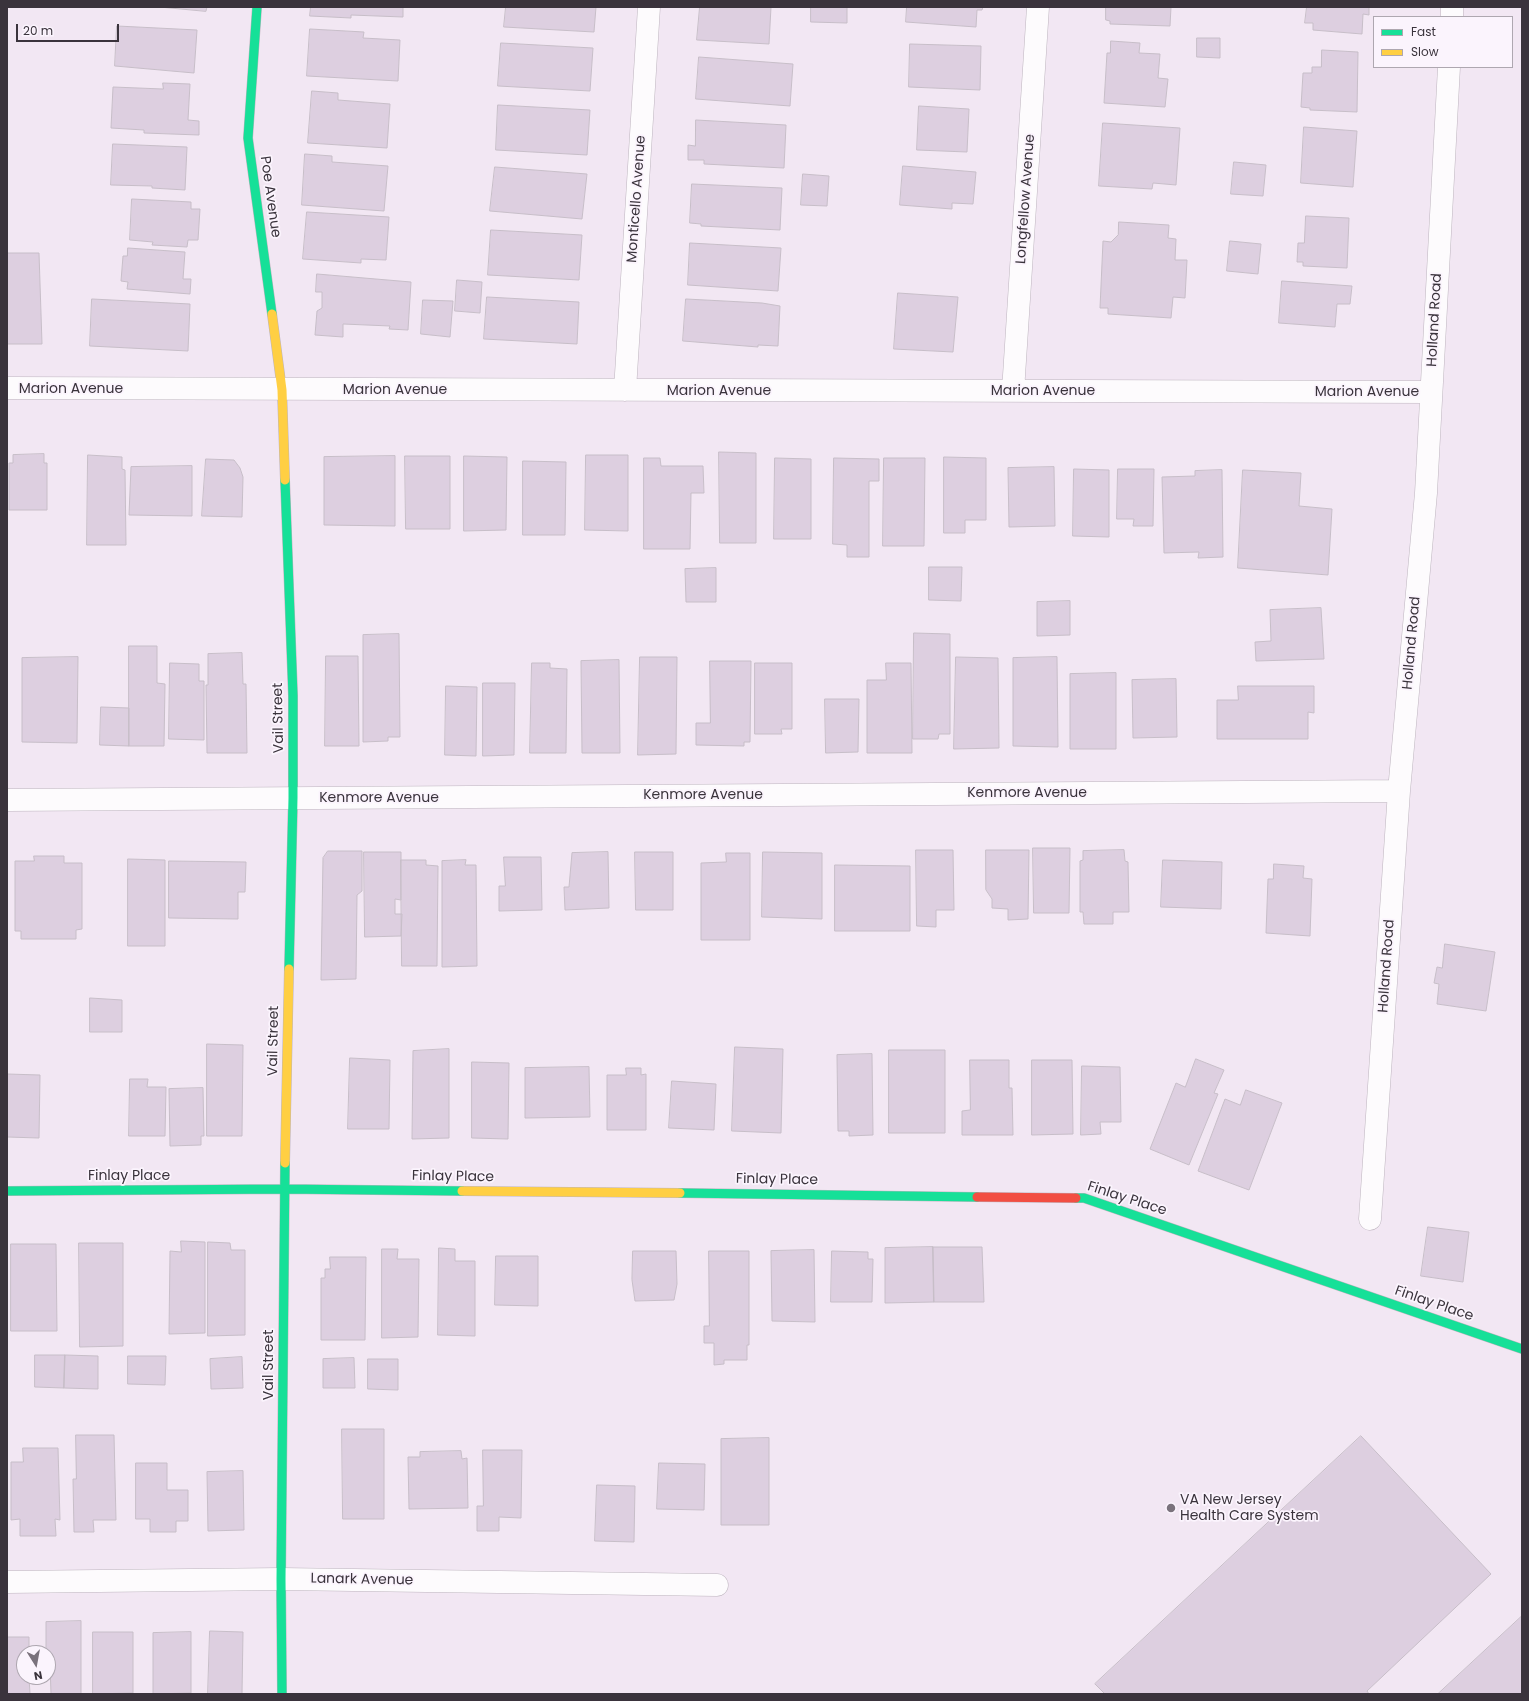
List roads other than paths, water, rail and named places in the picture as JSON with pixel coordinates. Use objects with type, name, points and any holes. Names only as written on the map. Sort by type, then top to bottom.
[{"type":"street","name":"Poe Avenue","points":[[256,7],[248,138],[282,390]]},
{"type":"street","name":"Monticello Avenue","points":[[625,390],[649,7]]},
{"type":"street","name":"Longfellow Avenue","points":[[1013,391],[1038,7]]},
{"type":"street","name":"Holland Road","points":[[1370,1219],[1399,791],[1426,493],[1449,68]]},
{"type":"street","name":"Marion Avenue","points":[[7,388],[282,390],[1431,392]]},
{"type":"street","name":"Vail Street","points":[[282,390],[293,696],[293,798],[284,1189],[281,1579],[282,1694]]},
{"type":"street","name":"Kenmore Avenue","points":[[7,800],[1399,791]]},
{"type":"street","name":"Finlay Place","points":[[7,1191],[284,1189],[1084,1198],[1522,1349]]},
{"type":"street","name":"Lanark Avenue","points":[[7,1582],[281,1579],[716,1585]]},
{"type":"place","name":"VA New Jersey Health Care System","points":[[1171,1508]]}]
